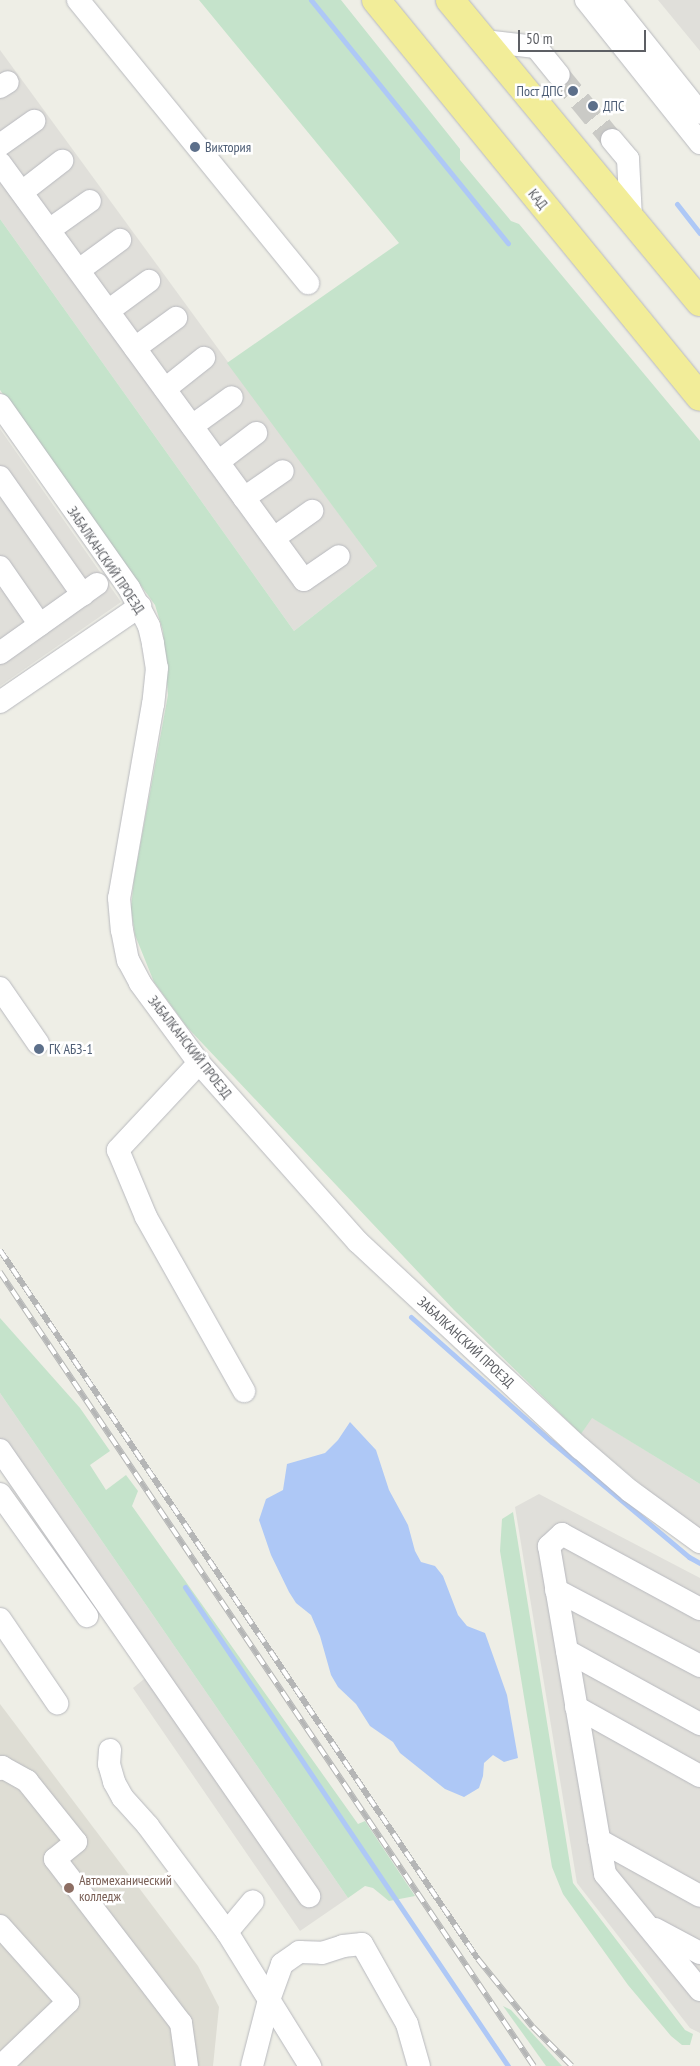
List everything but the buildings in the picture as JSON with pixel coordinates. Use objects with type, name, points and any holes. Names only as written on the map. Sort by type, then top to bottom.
[{"type":"highway","name":"КАД","points":[[376,0],[700,397]]},
{"type":"highway","points":[[450,0],[700,302]]},
{"type":"street","points":[[78,0],[308,282]]},
{"type":"street","points":[[586,0],[700,143]]},
{"type":"street","points":[[610,0],[700,113]]},
{"type":"street","points":[[484,40],[536,47],[559,75]]},
{"type":"street","points":[[0,145],[34,121]]},
{"type":"street","points":[[612,140],[628,160],[630,218]]},
{"type":"street","points":[[22,192],[62,161]]},
{"type":"street","points":[[0,162],[304,580],[339,556]]},
{"type":"street","points":[[49,230],[90,201]]},
{"type":"street","points":[[79,270],[120,240]]},
{"type":"street","points":[[108,311],[149,281]]},
{"type":"street","points":[[135,348],[176,318]]},
{"type":"street","points":[[165,389],[204,358]]},
{"type":"street","points":[[192,426],[232,397]]},
{"type":"street","name":"ЗАБАЛКАНСКИЙ ПРОЕЗД","points":[[0,405],[140,606],[149,626],[156,668],[153,704],[120,898],[122,930],[128,960],[140,983],[199,1063],[358,1242],[580,1448],[630,1491],[700,1542]]},
{"type":"street","points":[[218,462],[256,433]]},
{"type":"street","points":[[244,498],[283,471]]},
{"type":"street","points":[[0,477],[90,590],[0,653]]},
{"type":"street","points":[[274,538],[312,511]]},
{"type":"street","points":[[0,567],[40,625]]},
{"type":"street","points":[[0,702],[140,606]]},
{"type":"street","points":[[0,988],[38,1043]]},
{"type":"street","points":[[199,1063],[118,1150],[146,1217],[244,1391]]},
{"type":"street","points":[[0,1450],[309,1896]]},
{"type":"street","points":[[0,1494],[87,1616]]},
{"type":"street","points":[[700,1609],[562,1534],[549,1546],[605,1874],[700,1990]]},
{"type":"street","points":[[556,1590],[700,1666]]},
{"type":"street","points":[[0,1619],[57,1703]]},
{"type":"street","points":[[567,1651],[700,1724]]},
{"type":"street","points":[[576,1706],[700,1776]]},
{"type":"street","points":[[110,1750],[109,1764],[114,1782],[123,1798],[148,1826],[226,1932],[310,2066]]},
{"type":"street","points":[[0,1768],[2,1767],[27,1781],[76,1842],[55,1859],[181,2023],[187,2066]]},
{"type":"street","points":[[599,1840],[700,1896]]},
{"type":"street","points":[[226,1932],[253,1901]]},
{"type":"street","points":[[645,1924],[700,1953]]},
{"type":"street","points":[[0,1926],[68,2002],[1,2066]]},
{"type":"street","points":[[252,2066],[269,2000],[282,1964],[299,1952],[322,1953],[343,1946],[362,1944],[407,2024],[419,2066]]},
{"type":"shaded area","points":[[658,0],[700,0],[700,51]]},
{"type":"shaded area","points":[[0,50],[377,566],[294,631],[0,219]]},
{"type":"shaded area","points":[[0,429],[121,602],[0,686]]},
{"type":"shaded area","points":[[0,1393],[348,1898],[300,1931],[133,1688],[149,1675],[0,1464]]},
{"type":"shaded area","points":[[591,1417],[700,1484],[700,1531],[663,1503],[581,1434]]},
{"type":"shaded area","points":[[539,1494],[700,1578],[700,2033],[690,2028],[577,1883],[515,1507]]},
{"type":"shaded area","name":"Автомеханический колледж","points":[[0,1704],[198,1966],[219,2007],[213,2066],[0,2066]]},
{"type":"green space","points":[[199,0],[341,0],[460,149],[460,160],[511,221],[519,224],[700,441],[700,1484],[592,1418],[581,1434],[454,1310],[187,1027],[154,982],[135,935],[131,908],[134,879],[168,695],[163,631],[155,605],[0,390],[0,219],[294,631],[377,566],[227,363],[399,243]]},
{"type":"green space","points":[[0,1318],[80,1408],[110,1451],[90,1465],[106,1490],[126,1475],[138,1491],[132,1506],[358,1824],[365,1821],[415,1896],[389,1901],[373,1888],[365,1886],[348,1898],[0,1393]]},
{"type":"green space","points":[[513,1512],[573,1883],[685,2030],[693,2034],[690,2045],[682,2045],[671,2036],[628,1985],[563,1894],[552,1867],[500,1551],[502,1519]]},
{"type":"green space","points":[[503,2006],[511,2010],[562,2066],[546,2066]]},
{"type":"water","points":[[350,1422],[376,1450],[389,1490],[408,1525],[415,1551],[421,1562],[435,1566],[443,1576],[458,1615],[467,1626],[485,1633],[507,1695],[518,1758],[504,1762],[493,1755],[484,1763],[483,1776],[479,1788],[464,1797],[445,1789],[400,1753],[393,1742],[370,1726],[356,1704],[338,1687],[331,1675],[320,1636],[311,1615],[296,1603],[289,1592],[271,1555],[259,1520],[266,1499],[283,1490],[287,1464],[325,1453],[338,1440]]},
{"type":"waterway","points":[[311,0],[508,243]]},
{"type":"waterway","points":[[677,204],[700,233]]},
{"type":"waterway","points":[[411,1317],[552,1442],[689,1557],[700,1563]]},
{"type":"waterway","points":[[185,1587],[508,2066]]},
{"type":"tunnel","points":[[559,75],[612,140]]},
{"type":"railway","points":[[0,1250],[478,1959],[533,2027],[572,2066]]},
{"type":"railway","points":[[0,1272],[534,2066]]},
{"type":"place","name":"Пост ДПС","points":[[573,91]]},
{"type":"place","name":"ДПС","points":[[593,106]]},
{"type":"place","name":"Виктория","points":[[195,147]]},
{"type":"place","name":"ГК АБЗ-1","points":[[39,1049]]},
{"type":"place","name":"Автомеханический колледж","points":[[69,1888]]}]
